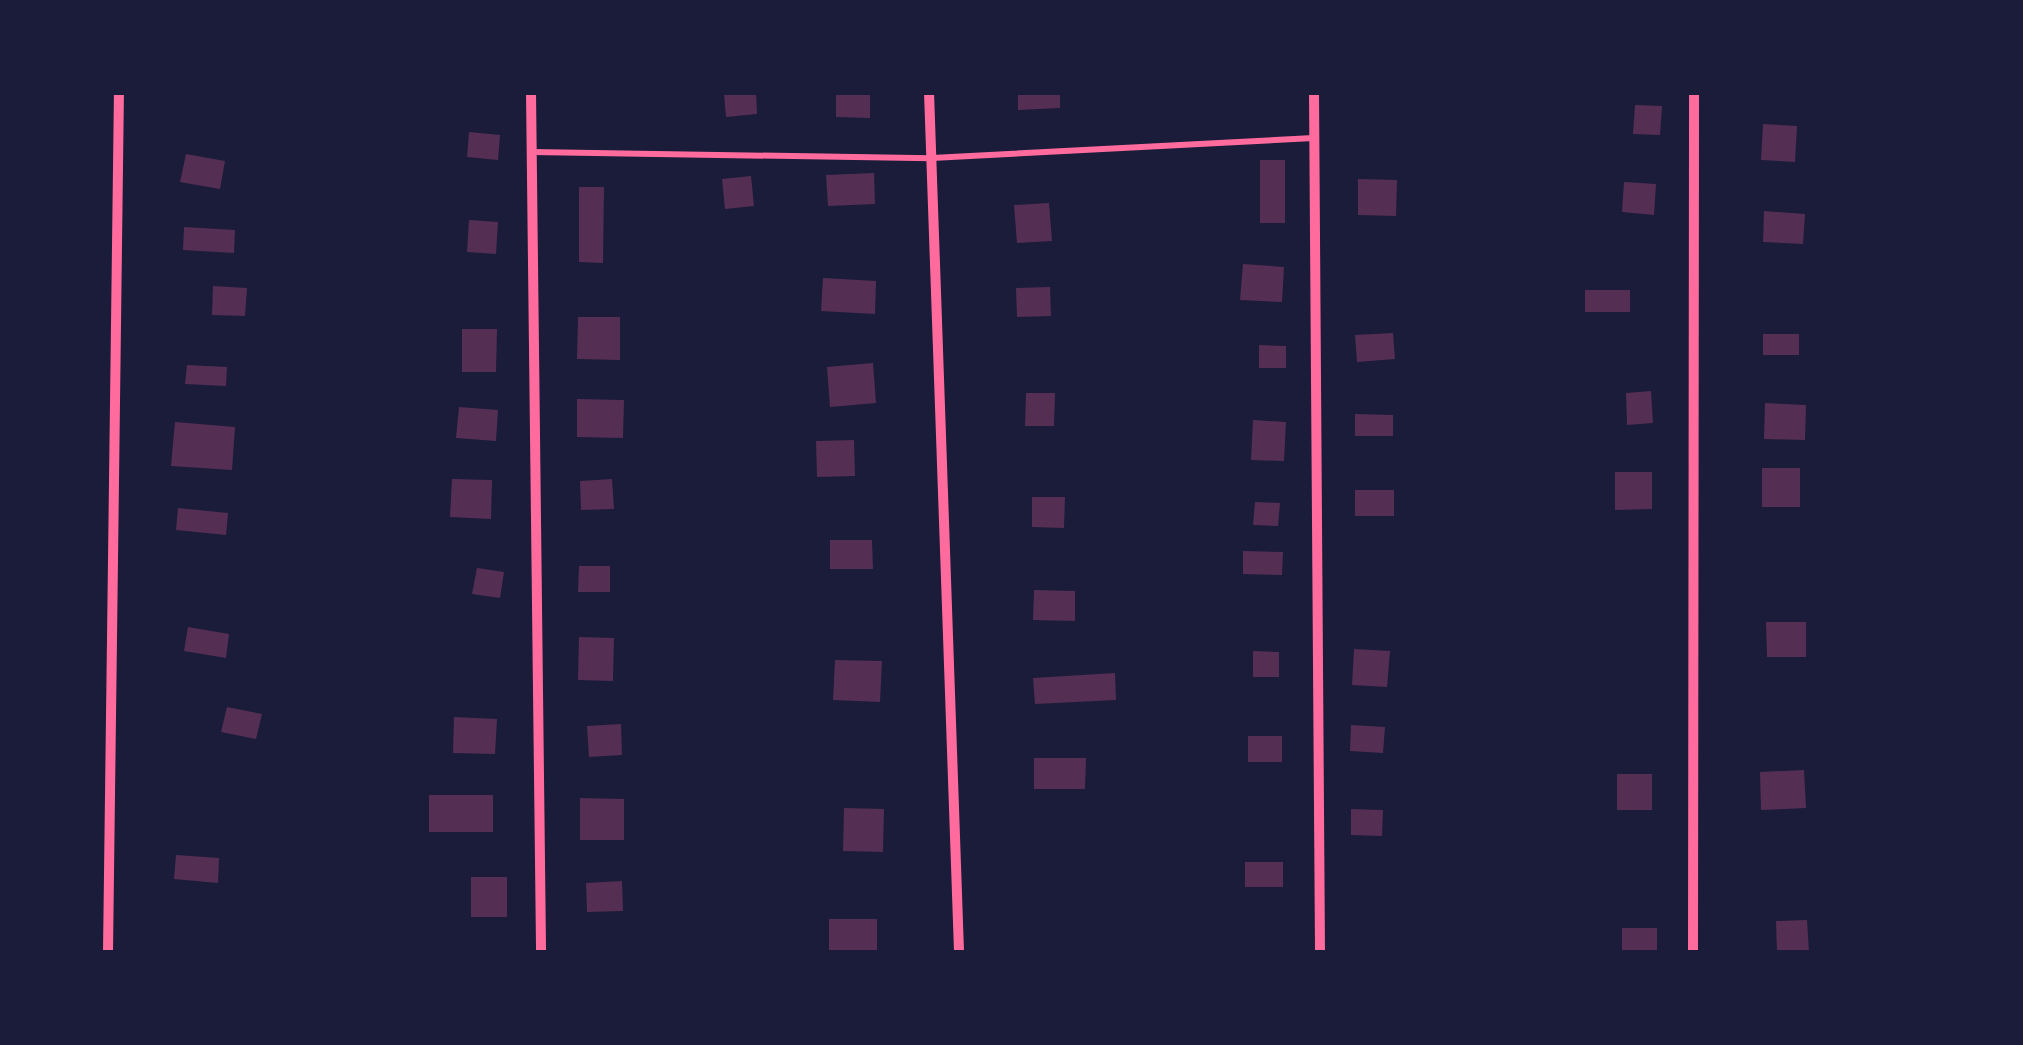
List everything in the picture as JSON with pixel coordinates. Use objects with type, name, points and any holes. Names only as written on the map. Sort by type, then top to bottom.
[{"type":"street","points":[[108,952],[119,92]]},
{"type":"street","points":[[532,92],[541,952]]},
{"type":"street","points":[[929,92],[959,952]]},
{"type":"street","points":[[1314,92],[1320,952]]},
{"type":"street","points":[[1692,952],[1694,92]]},
{"type":"street","points":[[92,899],[109,900]]},
{"type":"lane","points":[[532,152],[932,158],[1313,138]]},
{"type":"building","points":[[756,92],[757,114],[726,117],[724,94]]},
{"type":"building","points":[[836,92],[870,92],[870,118],[836,117]]},
{"type":"building","points":[[1018,92],[1060,92],[1060,108],[1018,110]]},
{"type":"building","points":[[1635,105],[1662,106],[1660,135],[1633,134]]},
{"type":"building","points":[[1763,124],[1797,126],[1795,162],[1761,160]]},
{"type":"building","points":[[469,132],[500,135],[498,160],[467,157]]},
{"type":"building","points":[[186,154],[225,161],[220,189],[180,182]]},
{"type":"building","points":[[1260,160],[1285,160],[1285,223],[1260,223]]},
{"type":"building","points":[[874,173],[875,204],[828,206],[826,175]]},
{"type":"building","points":[[751,176],[754,206],[725,209],[722,179]]},
{"type":"building","points":[[1358,179],[1397,180],[1396,216],[1358,215]]},
{"type":"building","points":[[1624,182],[1656,184],[1654,215],[1622,212]]},
{"type":"building","points":[[579,187],[604,187],[603,263],[579,262]]},
{"type":"building","points":[[1049,203],[1052,241],[1017,243],[1014,205]]},
{"type":"building","points":[[1764,211],[1805,214],[1803,244],[1763,242]]},
{"type":"building","points":[[469,220],[498,222],[496,254],[467,252]]},
{"type":"building","points":[[184,227],[235,230],[234,253],[183,250]]},
{"type":"building","points":[[1243,264],[1284,267],[1282,302],[1240,300]]},
{"type":"building","points":[[823,278],[876,281],[875,314],[821,311]]},
{"type":"building","points":[[213,286],[247,288],[245,316],[212,315]]},
{"type":"building","points":[[1050,287],[1051,316],[1017,317],[1016,288]]},
{"type":"building","points":[[1585,290],[1630,290],[1630,312],[1585,312]]},
{"type":"building","points":[[578,317],[620,317],[620,360],[577,359]]},
{"type":"building","points":[[462,329],[497,329],[496,372],[462,372]]},
{"type":"building","points":[[1393,333],[1395,359],[1357,362],[1355,335]]},
{"type":"building","points":[[1763,334],[1799,334],[1799,355],[1763,355]]},
{"type":"building","points":[[1259,345],[1286,346],[1286,368],[1259,368]]},
{"type":"building","points":[[873,363],[876,403],[830,407],[827,367]]},
{"type":"building","points":[[187,365],[227,367],[226,386],[185,384]]},
{"type":"building","points":[[1651,391],[1653,423],[1627,425],[1626,393]]},
{"type":"building","points":[[1026,393],[1055,393],[1054,426],[1025,426]]},
{"type":"building","points":[[577,399],[624,400],[623,438],[577,437]]},
{"type":"building","points":[[1765,403],[1806,405],[1805,440],[1764,439]]},
{"type":"building","points":[[459,407],[498,410],[496,441],[456,438]]},
{"type":"building","points":[[1355,414],[1393,415],[1393,436],[1355,436]]},
{"type":"building","points":[[1253,420],[1286,422],[1284,461],[1251,460]]},
{"type":"building","points":[[175,422],[235,427],[232,470],[171,466]]},
{"type":"building","points":[[854,440],[855,476],[817,477],[816,441]]},
{"type":"building","points":[[1762,468],[1800,468],[1800,507],[1762,507]]},
{"type":"building","points":[[1615,472],[1652,472],[1652,509],[1615,510]]},
{"type":"building","points":[[452,479],[492,480],[491,519],[450,517]]},
{"type":"building","points":[[612,479],[614,509],[581,510],[580,481]]},
{"type":"building","points":[[1355,490],[1394,490],[1394,516],[1355,516]]},
{"type":"building","points":[[1032,497],[1065,497],[1064,528],[1032,527]]},
{"type":"building","points":[[1255,502],[1280,503],[1278,526],[1253,525]]},
{"type":"building","points":[[178,508],[228,513],[226,535],[176,530]]},
{"type":"building","points":[[830,540],[872,540],[873,569],[830,569]]},
{"type":"building","points":[[1243,551],[1283,552],[1282,575],[1243,574]]},
{"type":"building","points":[[579,566],[610,566],[610,592],[578,592]]},
{"type":"building","points":[[477,568],[504,572],[500,598],[472,594]]},
{"type":"building","points":[[1034,590],[1075,591],[1075,621],[1033,620]]},
{"type":"building","points":[[1766,622],[1806,622],[1806,657],[1767,657]]},
{"type":"building","points":[[188,627],[229,634],[226,658],[184,651]]},
{"type":"building","points":[[579,637],[614,638],[613,681],[578,680]]},
{"type":"building","points":[[1354,649],[1390,651],[1387,687],[1352,685]]},
{"type":"building","points":[[1253,651],[1279,652],[1279,677],[1253,677]]},
{"type":"building","points":[[835,660],[882,661],[880,702],[833,700]]},
{"type":"building","points":[[1115,673],[1116,700],[1035,704],[1033,678]]},
{"type":"building","points":[[227,707],[262,714],[256,739],[221,732]]},
{"type":"building","points":[[454,717],[497,719],[495,754],[453,753]]},
{"type":"building","points":[[621,724],[622,755],[589,757],[587,726]]},
{"type":"building","points":[[1351,725],[1385,727],[1383,753],[1350,751]]},
{"type":"building","points":[[1248,736],[1282,736],[1282,762],[1248,762]]},
{"type":"building","points":[[1034,758],[1086,758],[1085,789],[1034,789]]},
{"type":"building","points":[[1804,770],[1806,808],[1761,810],[1760,772]]},
{"type":"building","points":[[1617,774],[1652,774],[1652,810],[1617,810]]},
{"type":"building","points":[[429,795],[493,795],[493,832],[429,832]]},
{"type":"building","points":[[580,798],[624,799],[624,840],[580,840]]},
{"type":"building","points":[[844,808],[884,809],[883,852],[843,851]]},
{"type":"building","points":[[1351,809],[1383,810],[1382,836],[1351,835]]},
{"type":"building","points":[[176,855],[219,858],[218,883],[174,879]]},
{"type":"building","points":[[1245,862],[1283,862],[1283,887],[1245,887]]},
{"type":"building","points":[[471,877],[507,877],[507,917],[471,917]]},
{"type":"building","points":[[622,881],[623,911],[587,912],[586,883]]},
{"type":"building","points":[[829,919],[877,919],[877,951],[829,951]]},
{"type":"building","points":[[1807,920],[1809,952],[1777,952],[1776,921]]},
{"type":"building","points":[[1622,928],[1657,928],[1657,952],[1622,952]]}]
